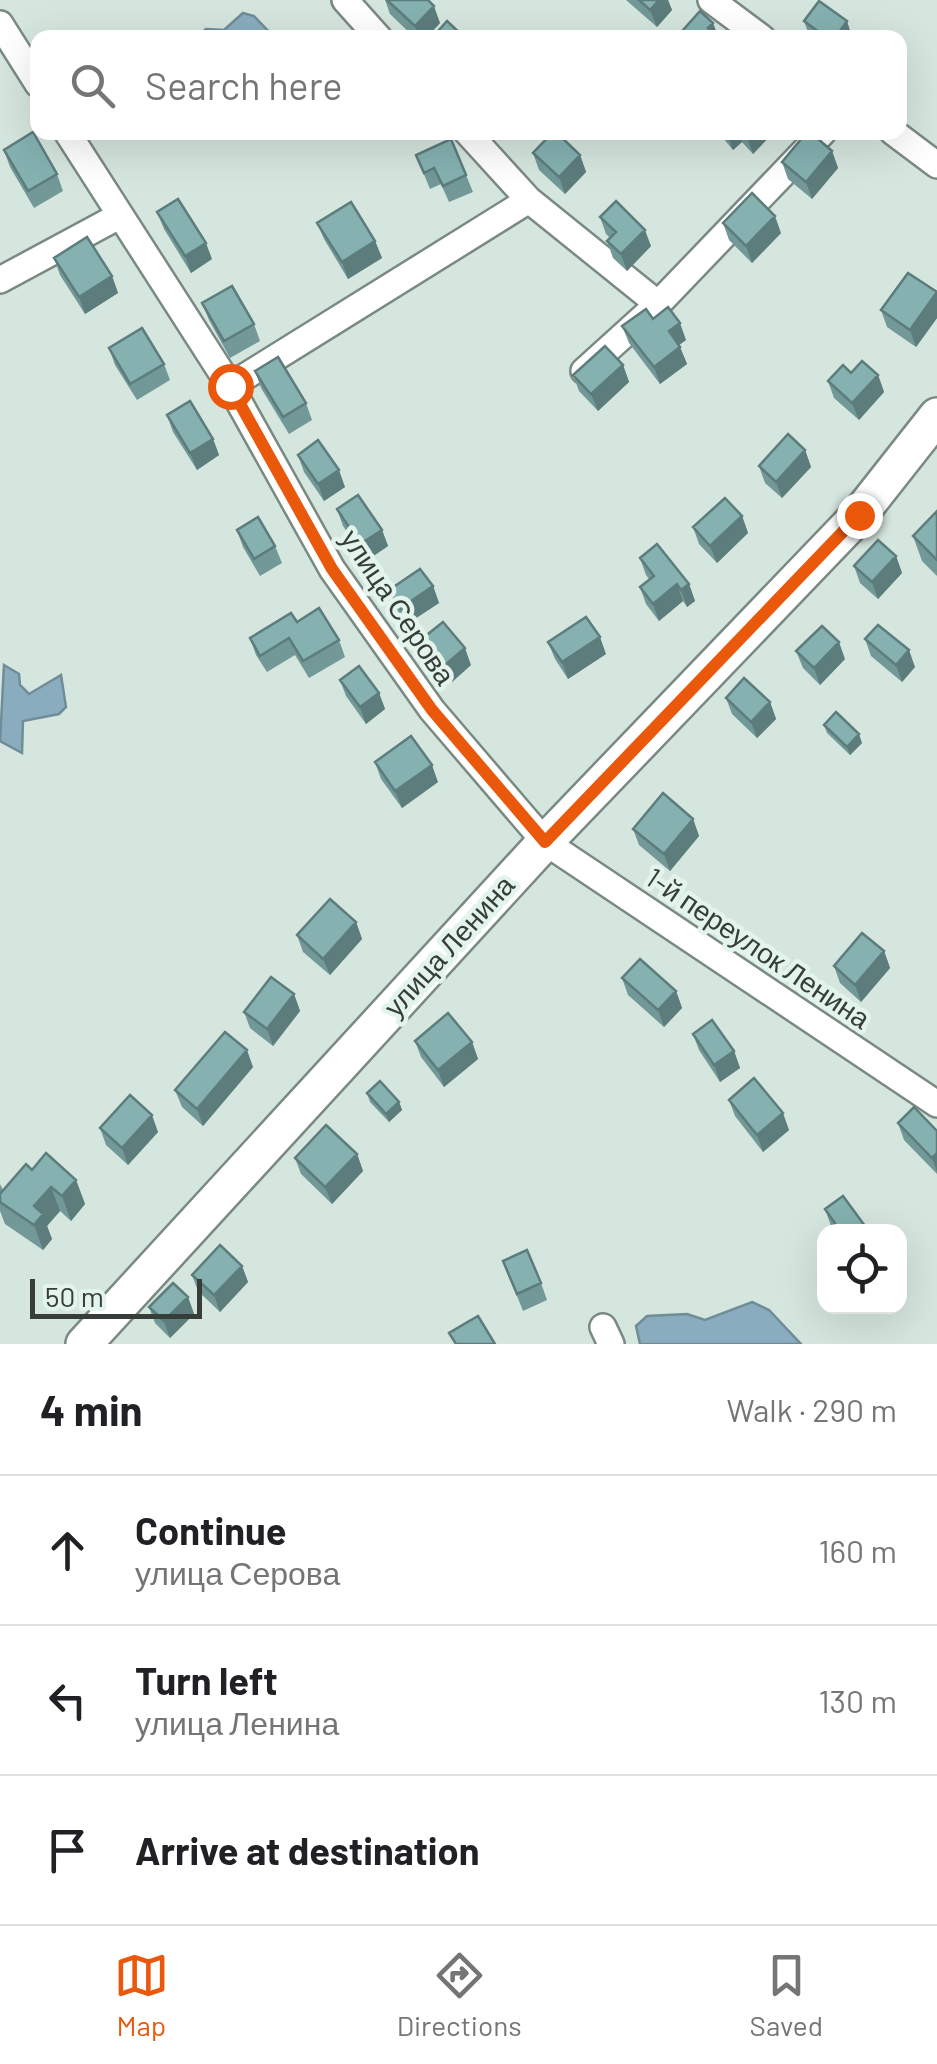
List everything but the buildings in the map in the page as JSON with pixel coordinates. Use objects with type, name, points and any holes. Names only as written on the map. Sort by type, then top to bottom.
[{"type":"main road","name":"улица Ленина","points":[[84,1344],[545,842],[859,515],[937,416]]},
{"type":"street","points":[[345,0],[373,30]]},
{"type":"street","points":[[711,0],[751,30]]},
{"type":"street","points":[[0,24],[30,71]]},
{"type":"street","name":"улица Серова","points":[[72,140],[230,386],[332,569],[432,710],[545,842]]},
{"type":"street","points":[[473,140],[529,200],[658,304]]},
{"type":"street","points":[[580,375],[658,304],[816,140]]},
{"type":"street","points":[[903,140],[937,166]]},
{"type":"street","points":[[230,386],[529,200]]},
{"type":"street","points":[[0,280],[119,216]]},
{"type":"street","name":"1-й переулок Ленина","points":[[545,842],[937,1104]]},
{"type":"water","points":[[243,13],[254,16],[267,30],[224,30]]},
{"type":"water","points":[[4,665],[19,674],[20,685],[29,694],[61,675],[66,707],[59,714],[23,721],[22,753],[0,741]]},
{"type":"water","points":[[752,1302],[769,1310],[801,1344],[640,1344],[636,1326],[647,1316],[687,1314],[705,1320]]},
{"type":"route","points":[[230,386],[332,569],[432,710],[545,842],[859,515]]}]
